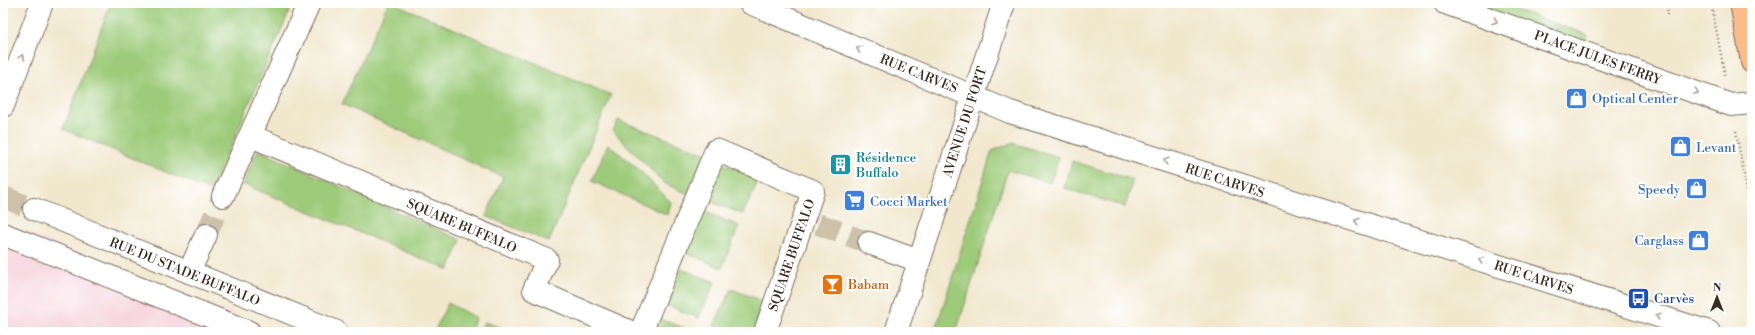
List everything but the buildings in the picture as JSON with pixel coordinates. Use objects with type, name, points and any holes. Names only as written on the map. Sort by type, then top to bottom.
[{"type":"main road","points":[[1741,3],[1752,62]]},
{"type":"street","points":[[3,106],[42,3]]},
{"type":"street","points":[[223,196],[309,3]]},
{"type":"street","name":"RUE CARVES","points":[[750,3],[1010,112],[1709,332]]},
{"type":"street","name":"AVENUE DU FORT","points":[[896,332],[1004,3]]},
{"type":"street","name":"PLACE JULES FERRY","points":[[1445,3],[1731,105],[1752,103]]},
{"type":"street","name":"SQUARE BUFFALO","points":[[251,136],[547,260],[534,290],[631,332]]},
{"type":"street","name":"SQUARE BUFFALO","points":[[641,332],[716,150],[813,191],[810,221],[765,332]]},
{"type":"street","name":"RUE DU STADE BUFFALO","points":[[34,209],[337,332]]},
{"type":"street","points":[[3,234],[249,332]]},
{"type":"street","points":[[189,272],[206,234]]},
{"type":"street","points":[[869,243],[919,261]]},
{"type":"path","points":[[1667,15],[1668,3]]},
{"type":"shaded area","points":[[3,223],[277,332],[3,332]]},
{"type":"green space","points":[[111,3],[293,3],[211,191],[63,129]]},
{"type":"green space","points":[[388,3],[393,3],[611,95],[549,242],[486,216],[503,177],[342,104]]},
{"type":"green space","points":[[1468,3],[1496,3],[1588,35],[1585,44]]},
{"type":"green space","points":[[618,120],[709,155],[692,196],[664,183],[613,131]]},
{"type":"green space","points":[[1012,143],[1059,157],[1050,183],[1008,170],[956,332],[935,332],[992,151]]},
{"type":"green space","points":[[608,144],[639,170],[671,202],[668,215],[592,181]]},
{"type":"green space","points":[[258,150],[461,240],[449,270],[243,184]]},
{"type":"green space","points":[[1072,161],[1133,180],[1125,207],[1064,188]]},
{"type":"green space","points":[[721,163],[759,179],[743,214],[706,200]]},
{"type":"green space","points":[[700,210],[739,226],[722,268],[684,252]]},
{"type":"green space","points":[[679,268],[715,282],[699,318],[663,304]]},
{"type":"green space","points":[[731,289],[768,303],[756,332],[730,332],[714,326]]},
{"type":"green space","points":[[448,303],[476,318],[470,332],[439,332],[435,330]]},
{"type":"green space","points":[[655,317],[692,331],[692,332],[649,332]]},
{"type":"green space","points":[[484,322],[512,331],[479,332]]},
{"type":"tunnel","points":[[206,235],[223,196]]},
{"type":"tunnel","points":[[3,197],[34,209]]},
{"type":"tunnel","points":[[818,224],[869,243]]},
{"type":"place","name":"Optical Center","points":[[1577,98]]},
{"type":"place","name":"Levant","points":[[1681,147]]},
{"type":"place","name":"Résidence Buffalo","points":[[840,164]]},
{"type":"place","name":"Speedy","points":[[1696,189]]},
{"type":"place","name":"Cocci Market","points":[[854,201]]},
{"type":"place","name":"Carglass","points":[[1699,240]]},
{"type":"place","name":"Babam","points":[[832,284]]},
{"type":"place","name":"Carvès","points":[[1638,298]]}]
